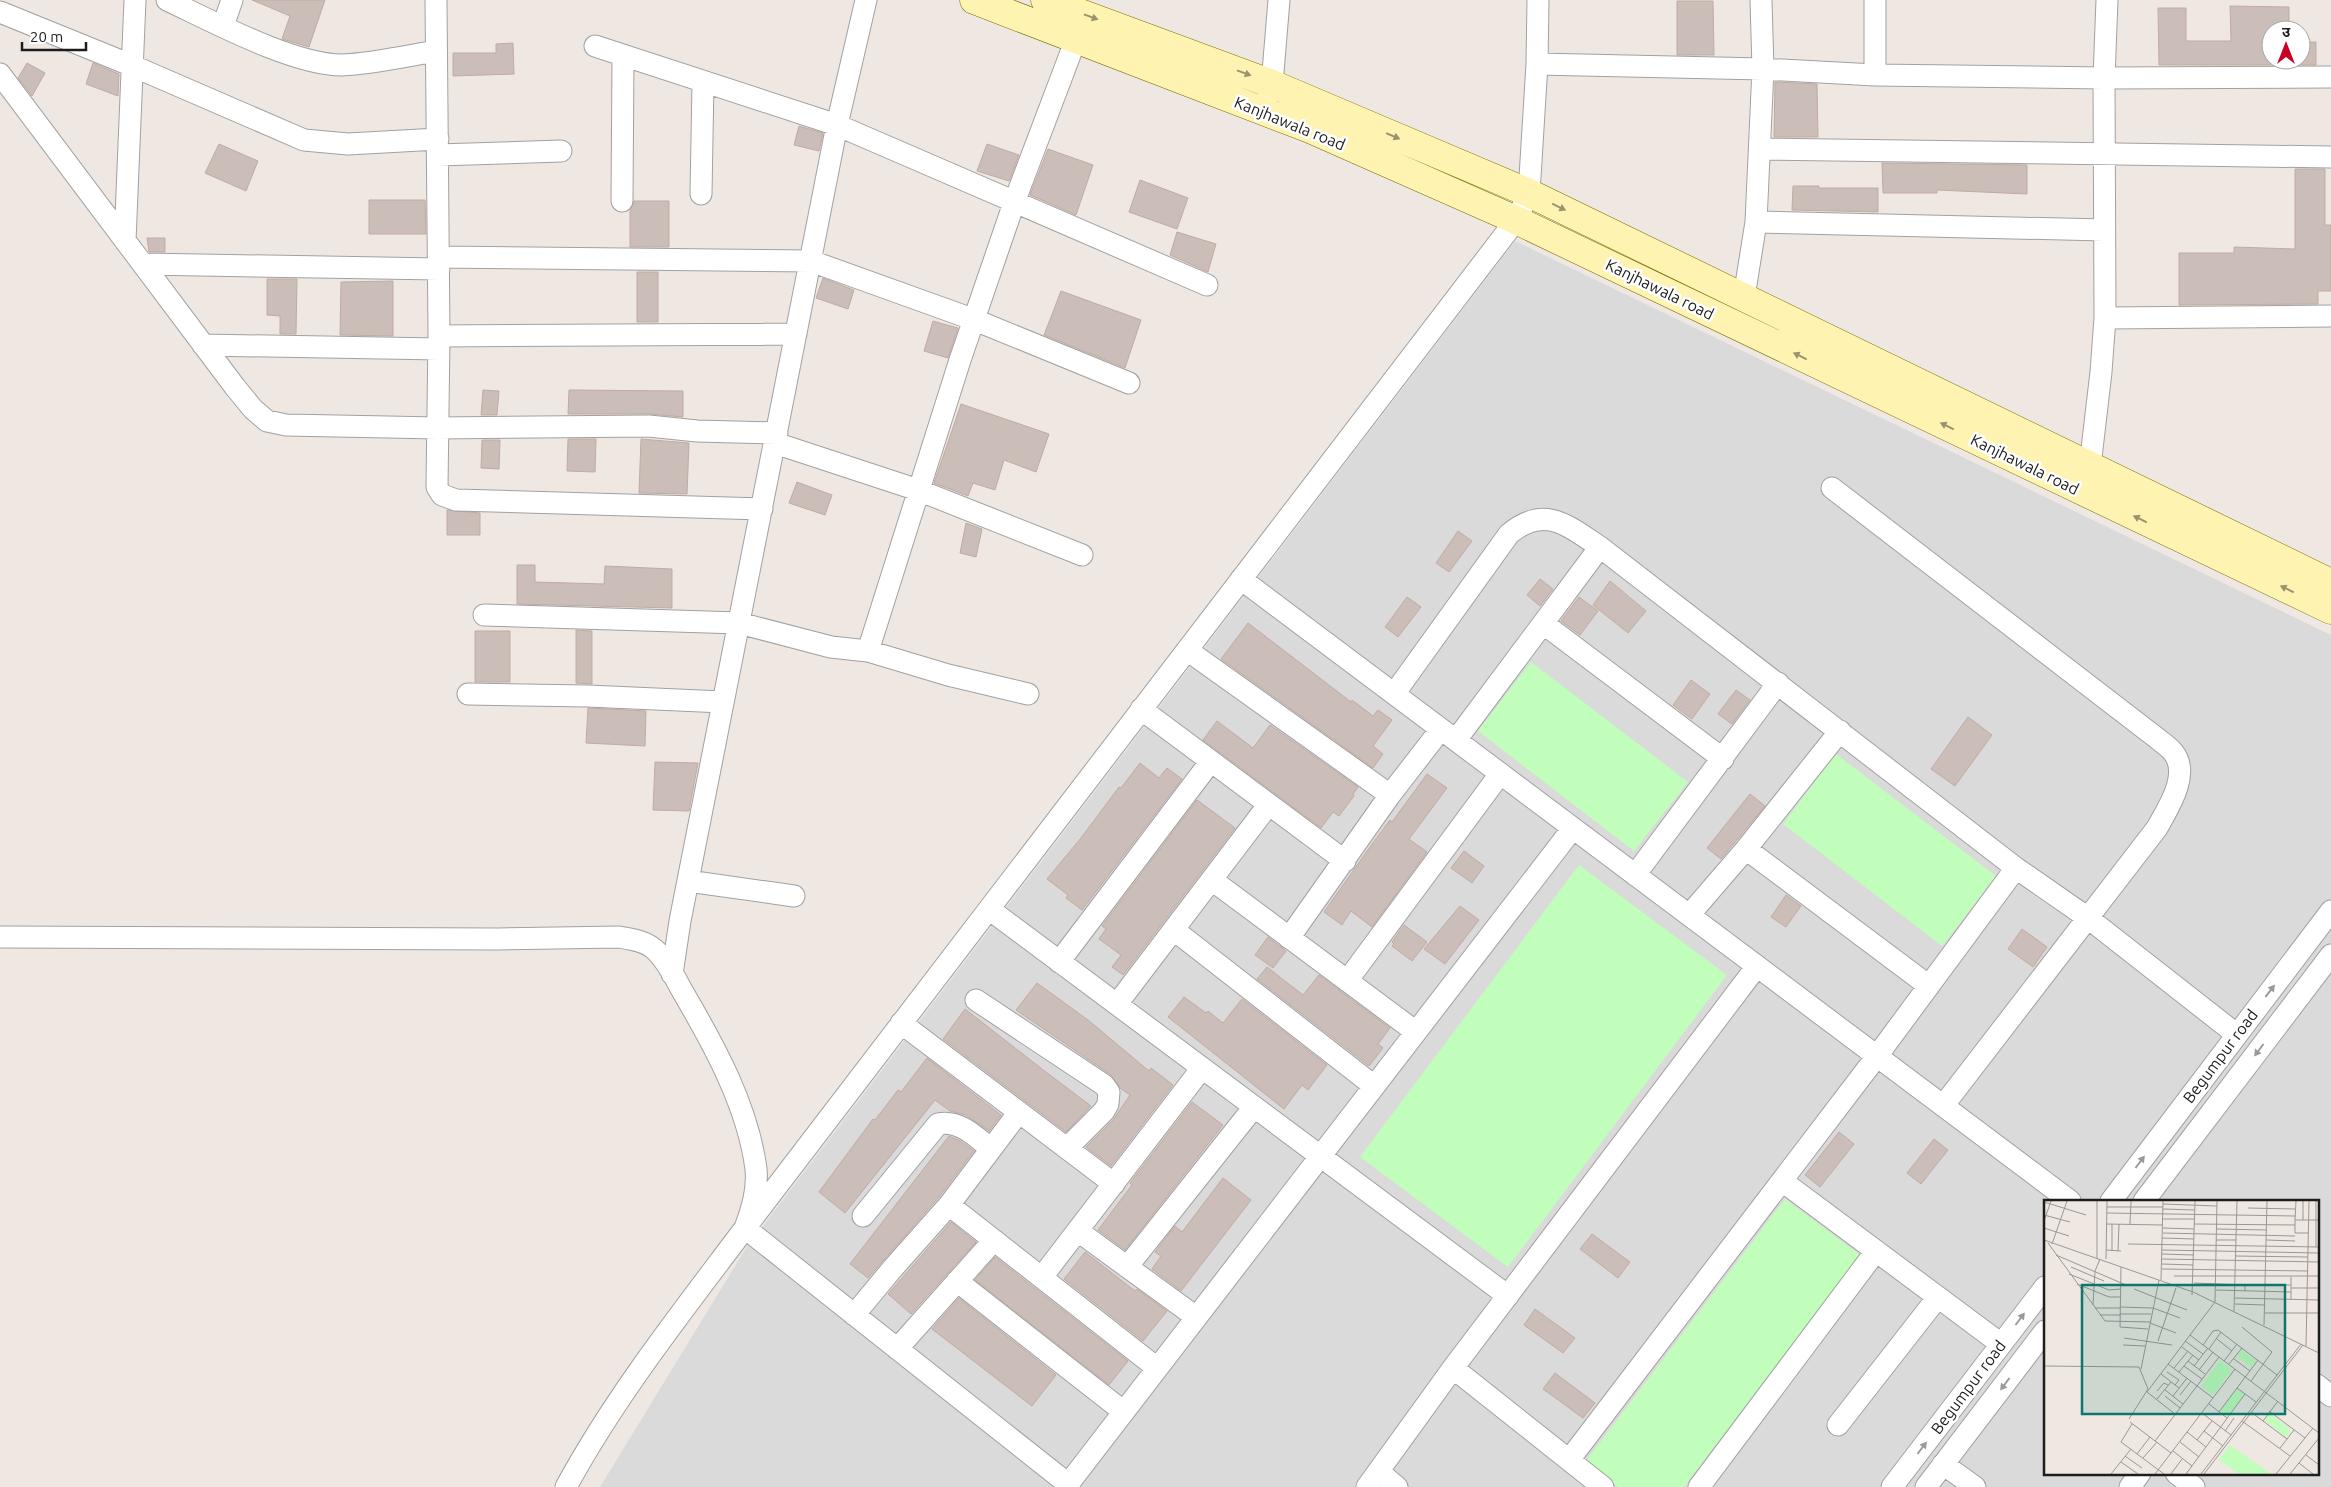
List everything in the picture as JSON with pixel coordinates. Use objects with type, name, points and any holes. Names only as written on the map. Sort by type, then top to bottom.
[{"type":"main road","name":"Kanjhawala road","points":[[974,0],[1310,129],[1516,220],[2331,610]]},
{"type":"main road","name":"Kanjhawala road","points":[[1045,0],[1272,84],[1530,193],[2331,583]]},
{"type":"street","points":[[125,241],[135,0]]},
{"type":"street","points":[[167,0],[223,26],[314,62],[342,65],[436,51]]},
{"type":"street","points":[[223,26],[232,0]]},
{"type":"street","points":[[436,0],[439,263],[437,487],[442,495],[456,500],[762,509]]},
{"type":"street","points":[[672,974],[688,881],[837,125],[866,0]]},
{"type":"street","points":[[1264,111],[1272,84],[1279,0]]},
{"type":"street","points":[[566,1487],[594,1439],[640,1368],[1516,220],[1530,193],[1538,0]]},
{"type":"street","points":[[1744,297],[1756,222],[1763,68],[1761,0]]},
{"type":"street","points":[[1875,0],[1875,74]]},
{"type":"street","points":[[2090,466],[2101,372],[2104,318],[2106,153],[2104,78],[2107,0]]},
{"type":"street","points":[[0,12],[133,66],[304,140],[348,144],[561,151]]},
{"type":"street","points":[[868,651],[918,490],[1014,200],[1076,40]]},
{"type":"street","points":[[595,46],[837,125],[1014,200],[1207,286]]},
{"type":"street","points":[[622,201],[623,55]]},
{"type":"street","points":[[1536,64],[1763,68],[1875,74],[2104,78],[2331,78]]},
{"type":"street","points":[[0,74],[253,410],[267,421],[286,425],[309,426],[438,428],[649,426],[776,438],[918,490],[1082,555]]},
{"type":"street","points":[[701,194],[703,82]]},
{"type":"street","points":[[1760,149],[2331,158]]},
{"type":"street","points":[[1756,222],[2104,230]]},
{"type":"street","points":[[143,264],[811,261],[975,320],[1130,382]]},
{"type":"street","points":[[2104,318],[2331,316]]},
{"type":"street","points":[[203,345],[796,334]]},
{"type":"street","points":[[1832,488],[2174,752],[2179,770],[2178,784],[2174,797],[2157,828],[1943,1106]]},
{"type":"street","points":[[1394,694],[1509,534],[1521,524],[1547,518],[1564,523],[1600,547],[2016,868],[2088,918],[2236,1034]]},
{"type":"street","points":[[1290,938],[1390,795],[1448,735],[1544,624],[1600,547]]},
{"type":"street","points":[[1241,579],[1635,875],[1690,914],[2069,1200]]},
{"type":"street","points":[[484,615],[739,623],[831,647],[868,651],[948,675],[1028,694]]},
{"type":"street","points":[[1544,624],[1723,759]]},
{"type":"street","points":[[1187,650],[1390,795]]},
{"type":"street","points":[[1635,875],[1778,683]]},
{"type":"street","points":[[468,694],[588,696],[723,702]]},
{"type":"street","points":[[1142,709],[1345,861]]},
{"type":"street","points":[[1690,914],[1746,849],[1840,731]]},
{"type":"street","points":[[1059,962],[1211,761]]},
{"type":"street","points":[[1347,981],[1500,774]]},
{"type":"street","points":[[1117,1004],[1269,804]]},
{"type":"street","points":[[745,1228],[1067,1486],[1573,828]]},
{"type":"street","points":[[1746,849],[1929,986]]},
{"type":"street","points":[[1569,1460],[1877,1056],[2016,868]]},
{"type":"street","points":[[1212,880],[1416,1032]]},
{"type":"street","points":[[688,881],[794,896]]},
{"type":"street","points":[[989,909],[1508,1296]]},
{"type":"street","name":"Begumpur road","points":[[2112,1200],[2331,911]]},
{"type":"street","points":[[1174,930],[1374,1086]]},
{"type":"street","points":[[0,937],[469,939],[619,937],[638,940],[655,950],[672,974],[719,1056],[745,1122],[756,1170],[754,1202],[745,1228]]},
{"type":"street","name":"Begumpur road","points":[[2145,1200],[2331,955]]},
{"type":"street","points":[[1397,1487],[1373,1480],[1453,1368],[1757,966]]},
{"type":"street","points":[[976,1000],[1104,1085],[1109,1092],[1108,1104],[1104,1111],[1067,1148]]},
{"type":"street","points":[[902,1023],[1114,1184]]},
{"type":"street","points":[[1042,1277],[1202,1068]]},
{"type":"street","points":[[1127,1267],[1254,1107]]},
{"type":"street","points":[[854,1315],[892,1268],[949,1205],[1019,1112]]},
{"type":"street","points":[[863,1216],[938,1124],[951,1123],[962,1128],[991,1149]]},
{"type":"street","points":[[1782,1181],[2001,1344]]},
{"type":"street","points":[[949,1205],[1157,1368]]},
{"type":"street","points":[[1078,1231],[1196,1317]]},
{"type":"street","points":[[896,1348],[994,1240]]},
{"type":"street","points":[[1699,1487],[1876,1252]]},
{"type":"street","points":[[957,1281],[1124,1412]]},
{"type":"street","name":"Begumpur road","points":[[1892,1487],[2044,1288]]},
{"type":"street","points":[[1838,1425],[1938,1297]]},
{"type":"street","name":"Begumpur road","points":[[1926,1487],[2044,1332]]},
{"type":"street","points":[[1453,1368],[1603,1487]]},
{"type":"street","points":[[2318,1386],[2331,1396]]},
{"type":"street","points":[[1943,1464],[1975,1487]]},
{"type":"street","points":[[2130,1487],[2139,1474]]},
{"type":"street","points":[[2177,1474],[2194,1487]]},
{"type":"shaded area","points":[[1515,241],[2331,635],[2331,1487],[600,1487],[746,1248]]},
{"type":"green space","points":[[1531,662],[1688,782],[1634,851],[1478,731]]},
{"type":"green space","points":[[1836,754],[1996,876],[1942,946],[1783,824]]},
{"type":"green space","points":[[1579,865],[1727,975],[1508,1267],[1360,1157]]},
{"type":"green space","points":[[1785,1199],[1860,1255],[1684,1487],[1618,1487],[1585,1462]]},
{"type":"building","points":[[252,0],[325,0],[309,47],[282,39],[290,16]]},
{"type":"building","points":[[1677,1],[1713,1],[1714,55],[1677,55]]},
{"type":"building","points":[[2230,6],[2289,7],[2289,20],[2261,20],[2261,65],[2159,65],[2158,8],[2186,8],[2186,41],[2231,41]]},
{"type":"building","points":[[2311,42],[2316,42],[2316,65],[2311,65]]},
{"type":"building","points":[[513,43],[514,74],[453,76],[453,53],[496,53],[496,44]]},
{"type":"building","points":[[27,63],[45,73],[32,96],[18,78]]},
{"type":"building","points":[[93,63],[119,74],[118,96],[86,84]]},
{"type":"building","points":[[1775,82],[1817,84],[1818,137],[1774,137]]},
{"type":"building","points":[[799,126],[823,133],[819,151],[794,145]]},
{"type":"building","points":[[219,144],[258,161],[246,191],[205,173]]},
{"type":"building","points":[[987,144],[1019,155],[1009,181],[977,171]]},
{"type":"building","points":[[1048,149],[1093,165],[1076,215],[1030,195]]},
{"type":"building","points":[[1882,163],[2027,165],[2027,194],[1937,190],[1937,193],[1883,193]]},
{"type":"building","points":[[2295,169],[2325,169],[2325,225],[2331,225],[2331,291],[2318,291],[2318,304],[2179,305],[2179,253],[2234,253],[2234,247],[2295,249]]},
{"type":"building","points":[[1140,180],[1188,198],[1177,229],[1129,212]]},
{"type":"building","points":[[1793,186],[1878,188],[1878,212],[1792,210]]},
{"type":"building","points":[[369,200],[425,200],[426,234],[369,234]]},
{"type":"building","points":[[634,201],[669,201],[669,247],[630,247],[630,211]]},
{"type":"building","points":[[1177,232],[1216,244],[1208,272],[1170,255]]},
{"type":"building","points":[[147,238],[165,238],[165,252],[149,252]]},
{"type":"building","points":[[637,272],[658,272],[658,322],[637,322]]},
{"type":"building","points":[[823,278],[854,290],[848,309],[816,298]]},
{"type":"building","points":[[267,279],[297,279],[296,334],[280,334],[280,316],[267,315]]},
{"type":"building","points":[[393,281],[393,336],[340,335],[341,282]]},
{"type":"building","points":[[1061,291],[1141,320],[1125,368],[1044,335]]},
{"type":"building","points":[[933,321],[958,328],[948,358],[924,351]]},
{"type":"building","points":[[483,390],[499,391],[497,415],[481,415]]},
{"type":"building","points":[[569,390],[683,391],[683,417],[649,414],[568,414]]},
{"type":"building","points":[[961,404],[1049,434],[1036,472],[1004,460],[995,490],[973,483],[968,496],[934,483]]},
{"type":"building","points":[[568,439],[596,439],[595,472],[567,471]]},
{"type":"building","points":[[641,439],[689,443],[687,494],[639,493]]},
{"type":"building","points":[[482,440],[500,440],[499,469],[481,468]]},
{"type":"building","points":[[797,482],[832,495],[825,515],[789,503]]},
{"type":"building","points":[[447,510],[480,513],[480,535],[447,535]]},
{"type":"building","points":[[966,523],[982,529],[976,557],[960,553]]},
{"type":"building","points":[[1458,531],[1472,541],[1449,572],[1436,563]]},
{"type":"building","points":[[517,565],[535,565],[535,582],[604,584],[605,566],[672,569],[672,608],[517,604]]},
{"type":"building","points":[[1540,579],[1553,589],[1540,606],[1527,595]]},
{"type":"building","points":[[1610,581],[1646,611],[1628,633],[1593,605]]},
{"type":"building","points":[[1407,597],[1421,607],[1398,637],[1385,627]]},
{"type":"building","points":[[1579,597],[1598,611],[1580,635],[1561,621]]},
{"type":"building","points":[[1248,623],[1351,702],[1352,700],[1373,716],[1378,710],[1392,720],[1373,746],[1383,754],[1373,768],[1221,659]]},
{"type":"building","points":[[576,630],[592,631],[592,684],[576,683]]},
{"type":"building","points":[[475,631],[510,631],[510,682],[475,682]]},
{"type":"building","points":[[1691,680],[1710,694],[1692,719],[1673,705]]},
{"type":"building","points":[[1736,690],[1750,700],[1732,724],[1718,714]]},
{"type":"building","points":[[588,708],[646,711],[645,746],[586,743]]},
{"type":"building","points":[[1968,717],[1992,735],[1955,786],[1931,769]]},
{"type":"building","points":[[1217,721],[1253,748],[1270,725],[1358,787],[1353,794],[1354,796],[1339,816],[1333,812],[1321,828],[1203,740]]},
{"type":"building","points":[[655,762],[698,763],[689,811],[653,810]]},
{"type":"building","points":[[1140,763],[1159,778],[1167,768],[1182,779],[1082,910],[1066,898],[1068,895],[1047,879]]},
{"type":"building","points":[[1427,774],[1447,788],[1409,839],[1427,852],[1372,927],[1351,911],[1342,925],[1324,912],[1390,820],[1392,822]]},
{"type":"building","points":[[1750,794],[1765,806],[1721,859],[1707,848]]},
{"type":"building","points":[[1197,800],[1235,828],[1123,975],[1112,967],[1121,955],[1099,939],[1106,929],[1102,926]]},
{"type":"building","points":[[1464,851],[1484,866],[1472,883],[1451,868]]},
{"type":"building","points":[[1786,895],[1801,906],[1786,927],[1771,917]]},
{"type":"building","points":[[1460,906],[1479,920],[1445,964],[1424,949]]},
{"type":"building","points":[[1404,925],[1427,942],[1412,961],[1392,946],[1394,944],[1392,942]]},
{"type":"building","points":[[2022,929],[2047,947],[2033,967],[2008,949]]},
{"type":"building","points":[[1268,937],[1286,951],[1273,968],[1255,955]]},
{"type":"building","points":[[1267,967],[1303,995],[1319,975],[1390,1028],[1378,1044],[1383,1048],[1369,1066],[1257,979]]},
{"type":"building","points":[[1037,983],[1088,1020],[1149,1071],[1151,1068],[1173,1085],[1111,1166],[1086,1147],[1113,1120],[1130,1095],[1120,1088],[1111,1075],[1016,1010]]},
{"type":"building","points":[[1184,997],[1206,1013],[1208,1011],[1223,1023],[1242,999],[1327,1065],[1308,1090],[1302,1085],[1284,1109],[1168,1017]]},
{"type":"building","points":[[965,1009],[1091,1106],[1066,1132],[943,1039]]},
{"type":"building","points":[[927,1058],[1001,1115],[989,1131],[966,1115],[950,1111],[935,1100],[845,1213],[819,1192],[873,1119],[875,1120],[898,1090],[901,1092]]},
{"type":"building","points":[[1192,1102],[1223,1125],[1125,1250],[1098,1230],[1132,1185],[1130,1183]]},
{"type":"building","points":[[1839,1132],[1854,1144],[1820,1187],[1805,1175]]},
{"type":"building","points":[[949,1136],[974,1151],[939,1197],[868,1278],[850,1264]]},
{"type":"building","points":[[1934,1139],[1948,1150],[1921,1184],[1907,1173]]},
{"type":"building","points":[[1223,1178],[1251,1200],[1181,1291],[1152,1269],[1161,1256],[1155,1252],[1175,1226],[1182,1232]]},
{"type":"building","points":[[951,1222],[976,1242],[911,1314],[888,1294]]},
{"type":"building","points":[[1592,1234],[1630,1262],[1618,1278],[1580,1249]]},
{"type":"building","points":[[1085,1252],[1135,1291],[1137,1289],[1167,1311],[1143,1341],[1064,1279]]},
{"type":"building","points":[[995,1257],[1128,1361],[1109,1385],[975,1280]]},
{"type":"building","points":[[959,1298],[1056,1375],[1032,1406],[932,1329]]},
{"type":"building","points":[[1535,1309],[1575,1338],[1563,1353],[1524,1325]]},
{"type":"building","points":[[1555,1373],[1595,1403],[1583,1418],[1543,1389]]}]
